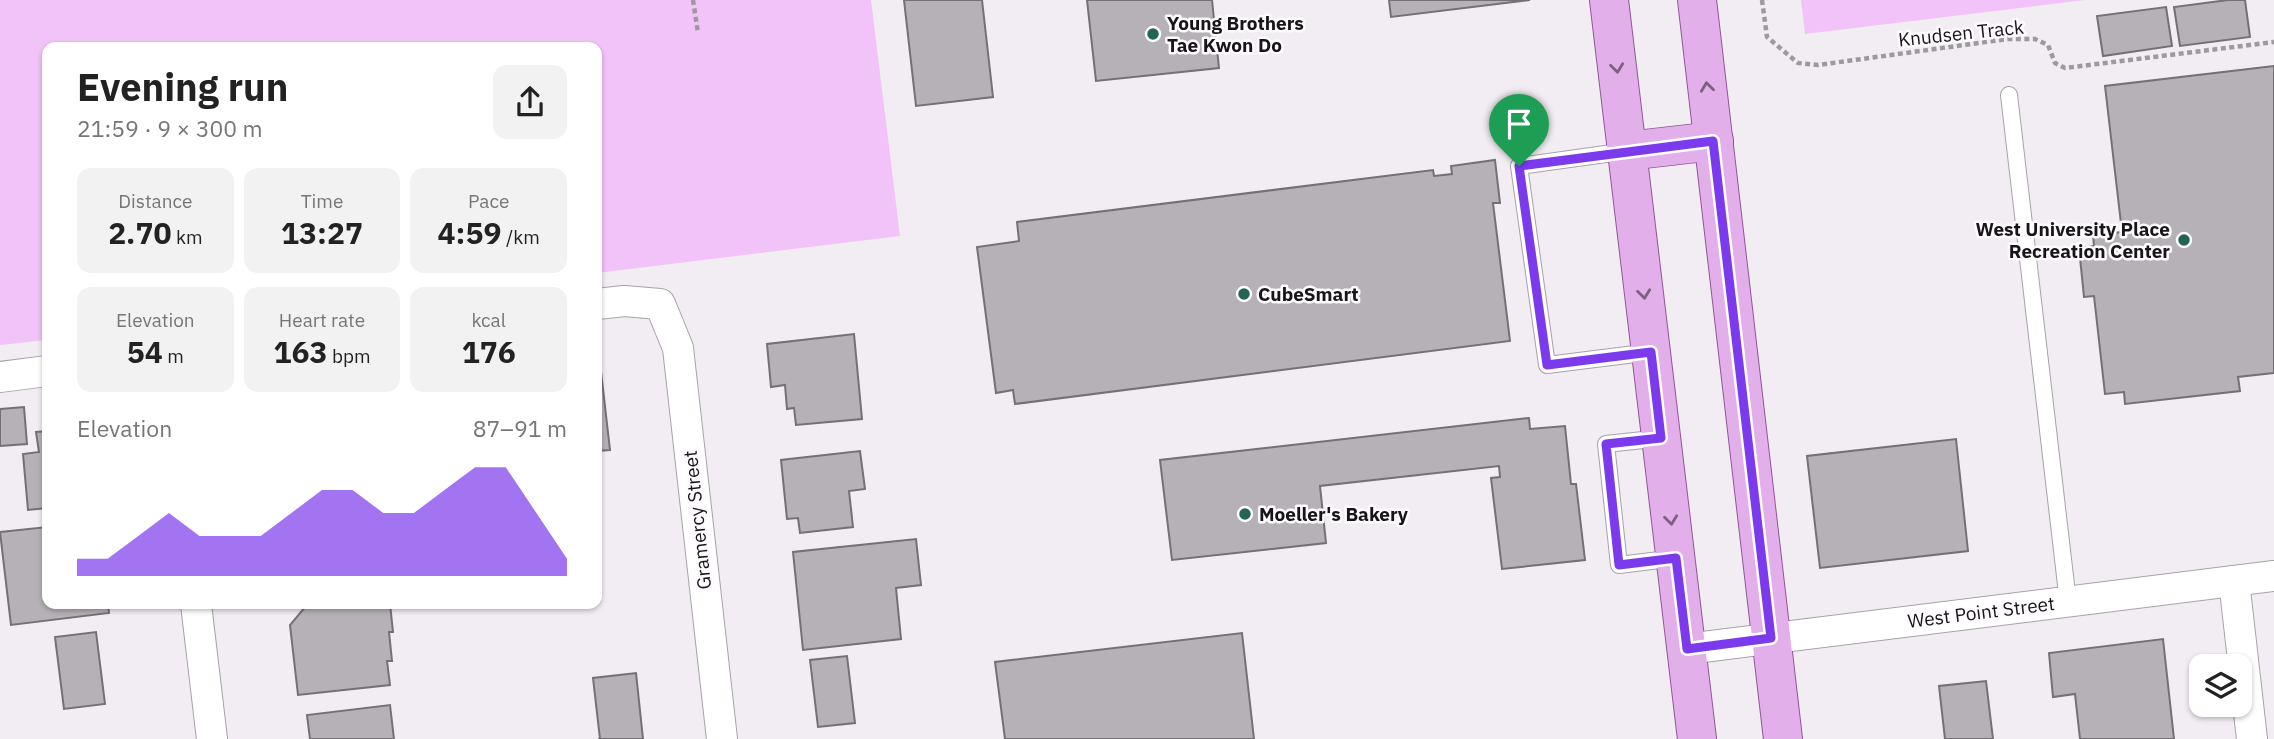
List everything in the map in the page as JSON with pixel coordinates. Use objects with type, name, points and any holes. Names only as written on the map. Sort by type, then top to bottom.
[{"type":"main road","points":[[1609,0],[1697,739]]},
{"type":"main road","points":[[1697,0],[1783,739]]},
{"type":"main road","points":[[1627,151],[1713,141]]},
{"type":"street","name":"Gramercy Street","points":[[602,303],[624,301],[660,304],[678,348],[722,739]]},
{"type":"street","points":[[0,377],[42,372]]},
{"type":"street","name":"West Point Street","points":[[1687,649],[2274,576]]},
{"type":"street","points":[[2234,581],[2252,739]]},
{"type":"street","points":[[197,609],[212,739]]},
{"type":"lane","points":[[2009,95],[2068,602]]},
{"type":"lane","points":[[1627,151],[1519,166],[1547,365],[1651,352]]},
{"type":"lane","points":[[1661,438],[1606,444],[1619,565],[1676,558]]},
{"type":"path","points":[[693,0],[698,33]]},
{"type":"path","name":"Knudsen Track","points":[[1762,0],[1766,37],[1798,63],[1818,65],[2008,39],[2035,39],[2048,45],[2055,63],[2065,68],[2274,41]]},
{"type":"shaded area","points":[[0,0],[871,0],[900,236],[602,272],[602,42],[42,42],[42,341],[0,345]]},
{"type":"shaded area","points":[[1801,0],[2085,0],[1805,34]]},
{"type":"building","points":[[904,0],[982,0],[993,97],[916,106]]},
{"type":"building","name":"Young Brothers Tae Kwon Do","points":[[1087,0],[1212,0],[1219,68],[1096,81]]},
{"type":"building","points":[[1389,0],[1530,0],[1391,17]]},
{"type":"building","points":[[2245,0],[2250,37],[2180,46],[2174,7]]},
{"type":"building","points":[[2166,7],[2172,46],[2103,56],[2097,16]]},
{"type":"building","name":"West University Place Recreation Center","points":[[2274,66],[2274,373],[2238,377],[2240,391],[2125,404],[2124,392],[2105,394],[2094,296],[2084,297],[2079,248],[2094,246],[2093,235],[2122,232],[2105,86]]},
{"type":"building","name":"CubeSmart","points":[[1495,160],[1500,203],[1493,203],[1510,341],[1015,404],[1013,390],[996,393],[977,247],[1019,241],[1017,222],[1433,170],[1434,176],[1452,174],[1451,166]]},
{"type":"building","points":[[854,334],[862,419],[796,425],[794,408],[787,409],[785,385],[771,387],[767,344]]},
{"type":"building","points":[[602,380],[610,450],[602,451]]},
{"type":"building","points":[[24,407],[27,444],[0,446],[0,409]]},
{"type":"building","name":"Moeller's Bakery","points":[[1529,418],[1530,429],[1565,426],[1571,484],[1576,484],[1585,560],[1502,569],[1491,478],[1500,477],[1499,466],[1320,486],[1326,543],[1172,560],[1160,460]]},
{"type":"building","points":[[42,431],[42,509],[28,510],[23,454],[39,452],[36,432]]},
{"type":"building","points":[[1956,439],[1968,551],[1820,568],[1807,456]]},
{"type":"building","points":[[860,451],[865,489],[849,491],[853,527],[800,533],[798,518],[787,519],[781,460]]},
{"type":"building","points":[[42,528],[42,609],[109,609],[109,613],[11,625],[0,532]]},
{"type":"building","points":[[916,539],[921,585],[896,588],[901,639],[803,650],[793,552]]},
{"type":"building","points":[[303,609],[391,609],[393,632],[389,632],[392,661],[387,661],[390,685],[298,695],[290,625]]},
{"type":"building","points":[[96,632],[105,704],[64,709],[55,637]]},
{"type":"building","points":[[1242,633],[1254,739],[1005,739],[995,662]]},
{"type":"building","points":[[2163,639],[2174,739],[2080,739],[2075,694],[2053,697],[2049,653]]},
{"type":"building","points":[[847,656],[855,723],[818,727],[810,660]]},
{"type":"building","points":[[636,673],[643,739],[600,739],[593,678]]},
{"type":"building","points":[[1986,681],[1993,739],[1945,739],[1939,686]]},
{"type":"building","points":[[390,705],[394,739],[310,739],[307,715]]},
{"type":"place","name":"Young Brothers Tae Kwon Do","points":[[1153,34]]},
{"type":"place","name":"West University Place Recreation Center","points":[[2184,240]]},
{"type":"place","name":"CubeSmart","points":[[1244,294]]},
{"type":"place","name":"Moeller's Bakery","points":[[1245,514]]},
{"type":"route","points":[[1713,141],[1771,638],[1687,649],[1676,558],[1619,565],[1606,444],[1661,438],[1651,352],[1547,365],[1519,166],[1713,141]]}]
